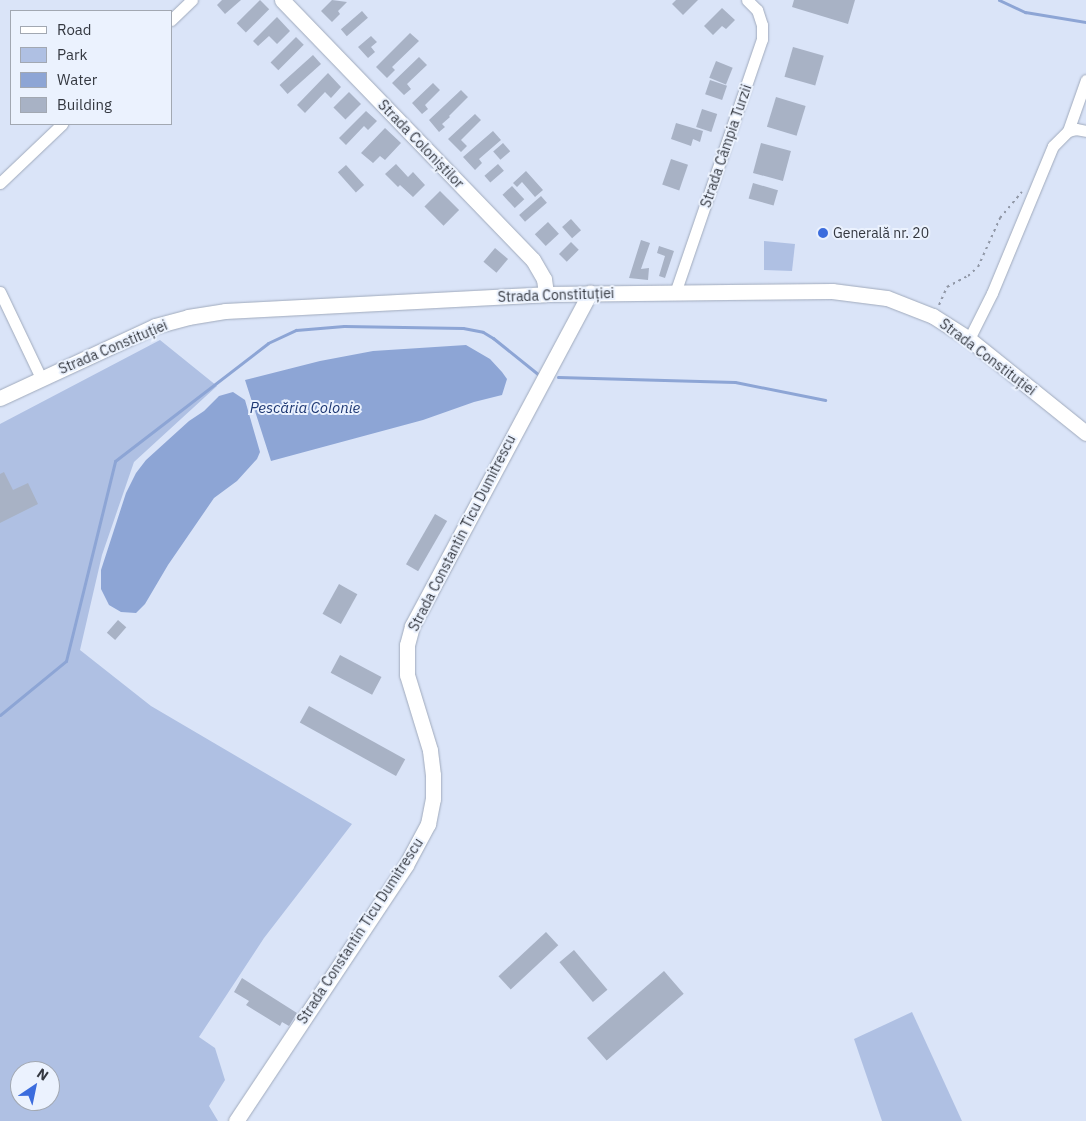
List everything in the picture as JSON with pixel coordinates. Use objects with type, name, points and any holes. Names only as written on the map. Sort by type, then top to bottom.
[{"type":"street","points":[[172,19],[192,0]]},
{"type":"street","name":"Strada Coloniștilor","points":[[282,0],[533,260],[544,279],[546,294]]},
{"type":"street","name":"Strada Câmpia Turzii","points":[[675,293],[762,39],[762,25],[757,10],[747,0]]},
{"type":"street","points":[[970,339],[992,293],[1053,146],[1068,131],[1086,80]]},
{"type":"street","points":[[0,183],[61,125]]},
{"type":"street","points":[[1068,131],[1076,129],[1086,131]]},
{"type":"street","name":"Strada Constituției","points":[[0,398],[147,329],[188,317],[272,308],[546,294],[832,291],[887,298],[934,316],[970,339],[1086,433]]},
{"type":"street","points":[[0,292],[41,378]]},
{"type":"street","name":"Strada Constantin Ticu Dumitrescu","points":[[236,1121],[406,865],[428,824],[433,799],[433,775],[430,750],[408,675],[407,645],[412,626],[590,293]]},
{"type":"path","points":[[934,316],[947,287],[968,276],[978,267],[1000,218],[1015,198],[1037,183]]},
{"type":"green space","points":[[764,241],[795,244],[792,271],[764,270]]},
{"type":"green space","points":[[160,340],[217,386],[134,462],[102,555],[80,650],[151,706],[352,824],[264,938],[199,1037],[215,1048],[225,1080],[209,1106],[218,1121],[0,1121],[0,424]]},
{"type":"green space","points":[[912,1012],[962,1121],[882,1121],[854,1039]]},
{"type":"water","name":"Pescăria Colonie","points":[[466,345],[490,359],[502,372],[507,379],[502,395],[474,402],[423,420],[271,461],[245,380],[320,361],[373,351]]},
{"type":"water","points":[[233,392],[245,400],[260,452],[257,459],[237,481],[214,498],[168,565],[145,604],[136,613],[121,612],[109,605],[101,589],[101,570],[126,493],[136,473],[146,460],[189,421],[204,411],[219,396]]},
{"type":"building","points":[[222,0],[241,0],[225,14],[217,5]]},
{"type":"building","points":[[260,0],[269,9],[246,33],[237,23]]},
{"type":"building","points":[[332,0],[347,2],[338,11],[340,14],[332,22],[321,11]]},
{"type":"building","points":[[676,0],[698,0],[683,15],[672,4]]},
{"type":"building","points":[[794,0],[855,0],[848,24],[792,7]]},
{"type":"building","points":[[722,8],[735,20],[726,29],[722,26],[713,35],[704,26]]},
{"type":"building","points":[[362,11],[368,18],[347,36],[341,29]]},
{"type":"building","points":[[277,17],[290,31],[277,44],[269,36],[258,46],[253,41]]},
{"type":"building","points":[[410,33],[419,41],[392,67],[395,70],[387,78],[376,67]]},
{"type":"building","points":[[371,36],[377,42],[371,47],[375,52],[368,58],[358,47]]},
{"type":"building","points":[[296,37],[304,45],[278,70],[271,62]]},
{"type":"building","points":[[793,47],[824,56],[815,86],[784,77]]},
{"type":"building","points":[[313,55],[321,64],[288,94],[280,85]]},
{"type":"building","points":[[419,57],[427,65],[407,84],[411,89],[404,95],[392,83]]},
{"type":"building","points":[[716,61],[733,68],[726,84],[709,78]]},
{"type":"building","points":[[328,73],[341,87],[331,98],[325,92],[305,113],[297,105]]},
{"type":"building","points":[[710,80],[727,86],[722,100],[705,94]]},
{"type":"building","points":[[433,83],[440,90],[425,105],[428,109],[422,114],[412,103]]},
{"type":"building","points":[[461,90],[468,97],[442,124],[445,127],[439,132],[429,120]]},
{"type":"building","points":[[349,92],[361,104],[345,120],[333,108]]},
{"type":"building","points":[[776,97],[806,106],[797,136],[767,127]]},
{"type":"building","points":[[702,109],[717,114],[711,132],[696,127]]},
{"type":"building","points":[[366,111],[377,121],[368,130],[364,126],[346,145],[339,138]]},
{"type":"building","points":[[475,114],[481,120],[461,140],[467,146],[461,152],[448,139]]},
{"type":"building","points":[[676,123],[703,131],[700,142],[693,139],[691,146],[671,139]]},
{"type":"building","points":[[385,128],[401,143],[385,160],[380,156],[373,163],[361,153]]},
{"type":"building","points":[[493,131],[501,140],[479,159],[482,163],[475,170],[463,157]]},
{"type":"building","points":[[503,143],[510,151],[500,160],[493,152]]},
{"type":"building","points":[[761,143],[791,151],[783,181],[753,173]]},
{"type":"building","points":[[671,159],[688,165],[679,190],[662,185]]},
{"type":"building","points":[[396,164],[408,177],[413,172],[425,185],[413,197],[400,185],[398,187],[385,174]]},
{"type":"building","points":[[498,164],[504,171],[490,183],[484,176]]},
{"type":"building","points":[[346,165],[364,185],[356,192],[338,172]]},
{"type":"building","points":[[526,171],[543,190],[535,197],[522,182],[517,187],[513,183]]},
{"type":"building","points":[[753,183],[778,190],[774,206],[749,198]]},
{"type":"building","points":[[512,186],[524,199],[515,208],[502,195]]},
{"type":"building","points":[[440,191],[459,210],[444,226],[424,207]]},
{"type":"building","points":[[541,196],[547,203],[525,222],[519,215]]},
{"type":"building","points":[[571,219],[581,230],[572,238],[562,227]]},
{"type":"building","points":[[548,222],[559,234],[546,246],[535,234]]},
{"type":"building","points":[[641,240],[650,243],[641,269],[649,268],[648,280],[629,278]]},
{"type":"building","points":[[571,242],[579,250],[567,262],[559,254]]},
{"type":"building","points":[[659,246],[674,251],[665,278],[659,276],[665,256],[657,253]]},
{"type":"building","points":[[495,248],[508,259],[496,273],[483,262]]},
{"type":"building","points":[[4,472],[13,490],[28,483],[38,504],[0,523],[0,474]]},
{"type":"building","points":[[435,514],[447,521],[418,571],[406,564]]},
{"type":"building","points":[[339,584],[357,594],[341,624],[323,614]]},
{"type":"building","points":[[118,620],[126,627],[115,640],[107,633]]},
{"type":"building","points":[[340,655],[381,677],[372,695],[331,673]]},
{"type":"building","points":[[309,706],[405,759],[396,776],[300,723]]},
{"type":"building","points":[[546,932],[558,945],[511,989],[498,976]]},
{"type":"building","points":[[574,950],[607,990],[593,1002],[559,962]]},
{"type":"building","points":[[664,971],[684,994],[607,1061],[587,1038]]},
{"type":"building","points":[[242,978],[297,1013],[289,1026],[282,1022],[280,1026],[246,1005],[249,1001],[234,992]]},
{"type":"waterway","points":[[999,0],[1025,12],[1086,22]]},
{"type":"waterway","points":[[0,715],[66,661],[115,461],[268,343],[296,330],[344,326],[463,328],[483,332],[493,338],[539,375]]},
{"type":"waterway","points":[[558,377],[735,382],[825,400]]},
{"type":"place","name":"Generală nr. 20","points":[[823,233]]}]
